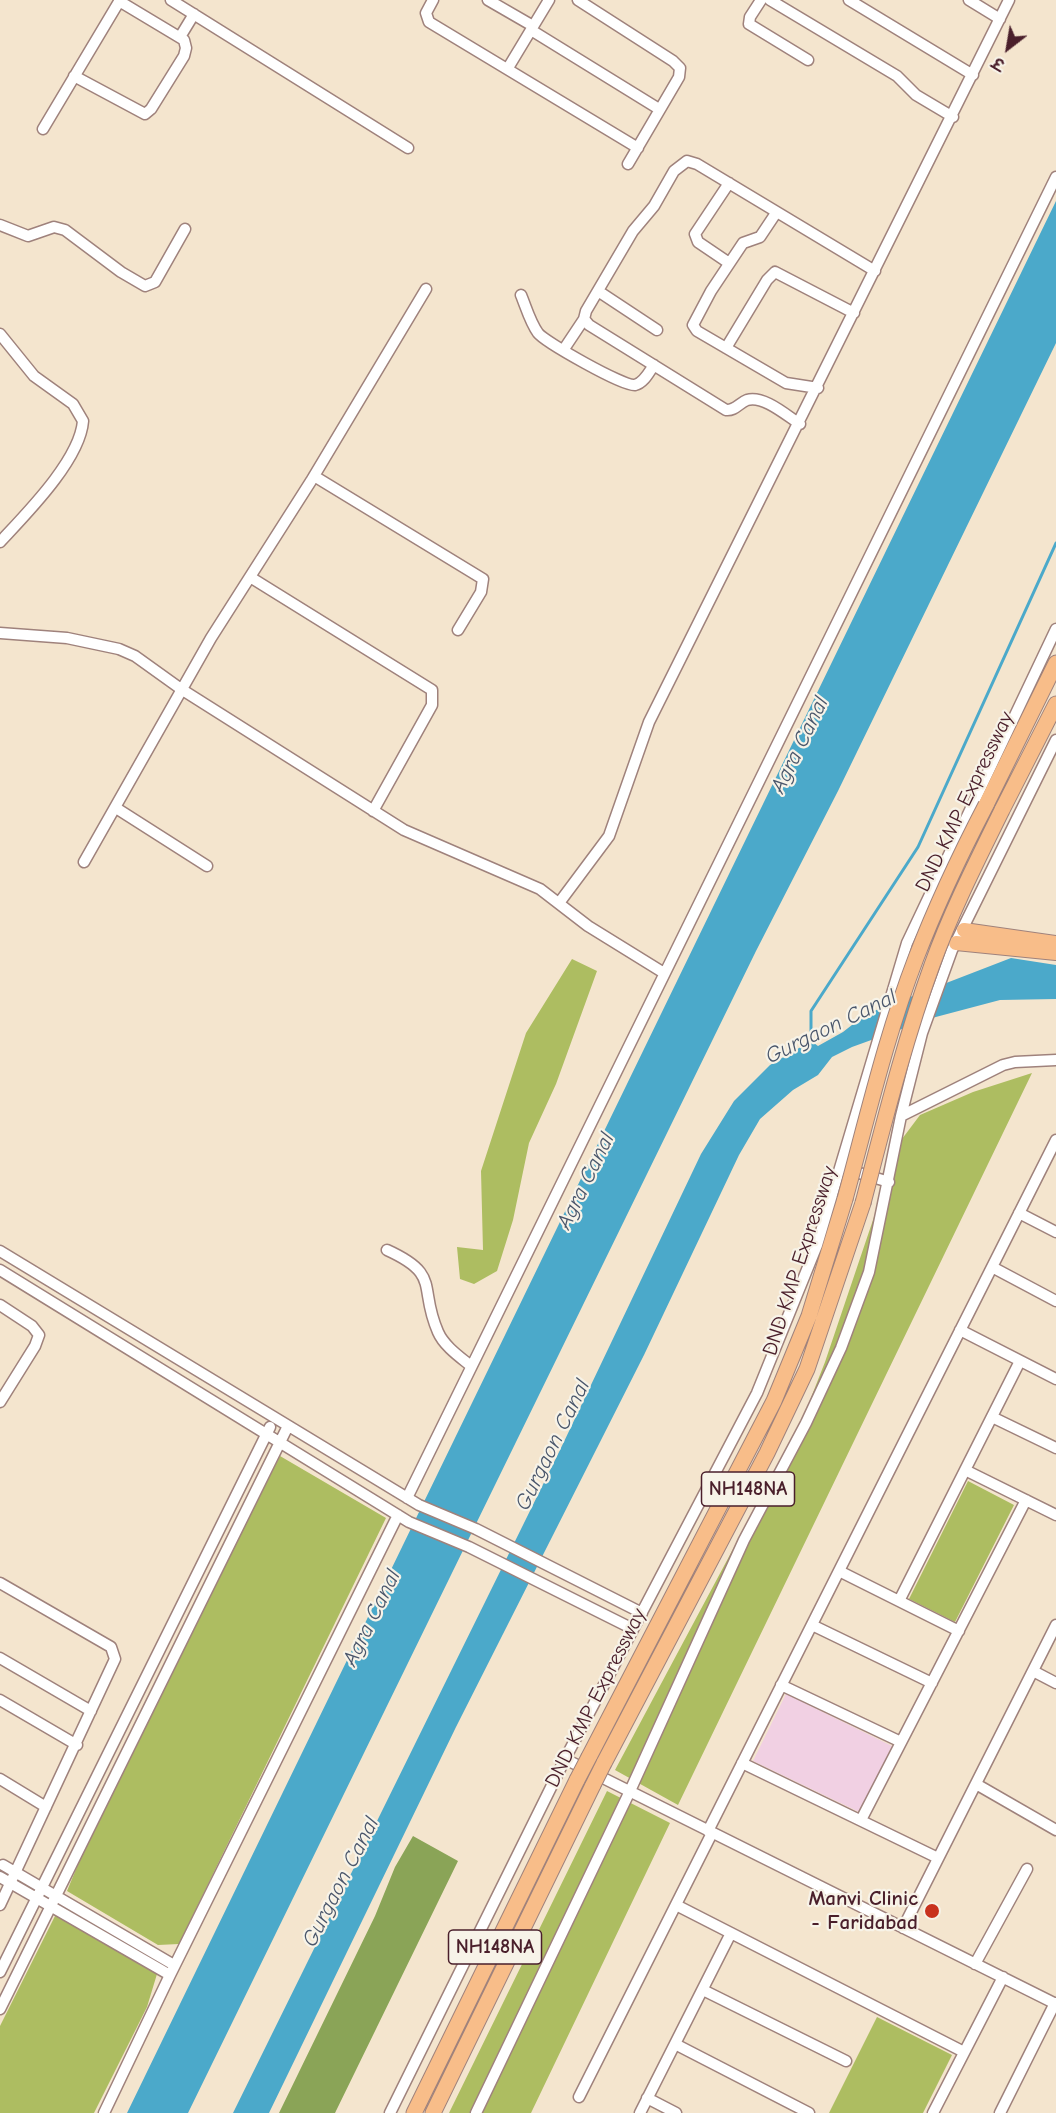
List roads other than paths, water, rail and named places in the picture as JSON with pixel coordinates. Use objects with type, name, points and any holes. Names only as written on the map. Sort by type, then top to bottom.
[{"type":"highway","name":"DND KMP Expressway","points":[[414,2113],[577,1780],[774,1401],[809,1316],[845,1199],[896,1017],[915,960],[945,885],[1056,663]]},
{"type":"highway","name":"DND KMP Expressway","points":[[433,2113],[604,1763],[767,1453],[807,1369],[863,1203],[908,1037],[932,964],[962,892],[1056,704]]},
{"type":"main road","points":[[964,930],[1056,943]]},
{"type":"main road","points":[[956,943],[1056,953]]},
{"type":"street","points":[[43,129],[74,76],[119,0],[180,37],[186,44],[184,56],[151,109],[145,114],[74,76]]},
{"type":"street","points":[[171,0],[408,148]]},
{"type":"street","points":[[433,0],[426,13],[427,20],[638,148]]},
{"type":"street","points":[[488,0],[660,109]]},
{"type":"street","points":[[508,68],[549,0]]},
{"type":"street","points":[[578,0],[678,65],[679,76],[628,164]]},
{"type":"street","points":[[761,0],[750,17],[749,24],[808,60]]},
{"type":"street","points":[[770,0],[897,76],[916,95],[953,117]]},
{"type":"street","points":[[849,0],[974,75]]},
{"type":"street","points":[[969,0],[1000,19]]},
{"type":"street","points":[[558,903],[609,836],[650,722],[974,75],[1009,0]]},
{"type":"street","points":[[180,37],[194,14]]},
{"type":"street","points":[[564,349],[584,319],[633,231],[654,206],[679,165],[687,161],[693,162],[729,183],[875,271]]},
{"type":"street","points":[[407,1498],[1056,177]]},
{"type":"street","points":[[729,183],[697,230],[695,238],[729,263]]},
{"type":"street","points":[[776,213],[760,237],[746,240],[729,263],[693,325],[697,331],[786,383],[818,388]]},
{"type":"street","points":[[0,225],[28,236],[54,226],[65,230],[121,272],[146,286],[155,282],[185,229]]},
{"type":"street","points":[[726,348],[766,280],[775,272],[854,313]]},
{"type":"street","points":[[84,862],[181,689],[314,476],[426,289]]},
{"type":"street","points":[[598,291],[657,330]]},
{"type":"street","points":[[521,294],[537,331],[564,349],[631,385],[642,381],[654,365]]},
{"type":"street","points":[[584,319],[589,325],[726,410],[746,401],[758,400],[800,424]]},
{"type":"street","points":[[0,334],[27,369],[73,404],[83,421],[76,442],[56,477],[0,542]]},
{"type":"street","points":[[314,476],[483,579],[481,592],[458,630]]},
{"type":"street","points":[[250,578],[432,690],[432,705],[373,811]]},
{"type":"street","points":[[390,2113],[565,1759],[757,1393],[817,1245],[907,944],[1056,629]]},
{"type":"street","points":[[0,633],[68,638],[119,649],[135,656],[181,689],[373,811],[431,843],[540,889],[588,926],[664,973]]},
{"type":"street","points":[[476,2113],[630,1791],[744,1540],[806,1423],[841,1348],[869,1272],[901,1116],[927,1019],[956,943],[1056,740]]},
{"type":"street","points":[[116,808],[207,866]]},
{"type":"street","points":[[947,863],[987,881]]},
{"type":"street","points":[[901,1116],[1004,1065],[1014,1062],[1056,1060]]},
{"type":"street","points":[[579,2097],[676,1905],[742,1763],[1056,1140]]},
{"type":"street","points":[[841,1168],[889,1182]]},
{"type":"street","points":[[1019,1213],[1056,1232]]},
{"type":"street","points":[[387,1250],[409,1260],[422,1270],[438,1332],[471,1366]]},
{"type":"street","points":[[0,1251],[419,1506],[476,1529],[642,1613]]},
{"type":"street","points":[[992,1267],[1056,1301]]},
{"type":"street","points":[[0,1270],[410,1522],[468,1547],[633,1629]]},
{"type":"street","points":[[0,1305],[32,1326],[39,1335],[35,1346],[4,1385],[0,1402]]},
{"type":"street","points":[[960,1330],[1056,1379]]},
{"type":"street","points":[[898,1601],[1020,1361]]},
{"type":"street","points":[[992,1417],[1056,1448]]},
{"type":"street","points":[[0,1972],[275,1418]]},
{"type":"street","points":[[0,2009],[5,1986],[53,1900],[288,1426]]},
{"type":"street","points":[[965,1470],[1056,1515]]},
{"type":"street","points":[[861,1820],[1026,1500]]},
{"type":"street","points":[[104,2113],[172,1970],[398,1515]]},
{"type":"street","points":[[839,1571],[958,1631]]},
{"type":"street","points":[[0,1583],[113,1651],[115,1659],[77,1745],[0,1905]]},
{"type":"street","points":[[812,1625],[932,1683]]},
{"type":"street","points":[[903,1928],[1056,1625]]},
{"type":"street","points":[[0,1658],[91,1712]]},
{"type":"street","points":[[1033,1671],[1056,1683]]},
{"type":"street","points":[[781,1686],[901,1742]]},
{"type":"street","points":[[0,1700],[77,1745]]},
{"type":"street","points":[[565,1759],[1055,2004],[1000,2113]]},
{"type":"street","points":[[742,1763],[938,1858]]},
{"type":"street","points":[[0,1779],[46,1807]]},
{"type":"street","points":[[976,1784],[1056,1830]]},
{"type":"street","points":[[3,1865],[16,1872],[39,1893]]},
{"type":"street","points":[[975,1964],[1027,1869]]},
{"type":"street","points":[[0,1877],[53,1900],[172,1970]]},
{"type":"street","points":[[676,1905],[964,2052]]},
{"type":"street","points":[[640,2113],[731,1934]]},
{"type":"street","points":[[933,2113],[1003,1977]]},
{"type":"street","points":[[703,1990],[846,2061]]},
{"type":"street","points":[[675,2044],[809,2113]]},
{"type":"street","points":[[647,2098],[676,2113]]},
{"type":"water","name":"Agra Canal","points":[[1056,201],[1056,343],[188,2113],[127,2113]]},
{"type":"water","points":[[1011,958],[1056,965],[1056,999],[1000,1000],[932,1018],[852,1047],[832,1057],[818,1075],[793,1090],[760,1119],[739,1155],[644,1355],[456,1727],[269,2113],[233,2113],[560,1450],[701,1154],[734,1101],[770,1065],[811,1041],[818,1046],[843,1032],[866,1014]]},
{"type":"waterway","name":"Gurgaon Canal","points":[[811,1043],[811,1011],[918,847],[1056,543]]},
{"type":"place","name":"Manvi Clinic - Faridabad","points":[[932,1911]]}]
